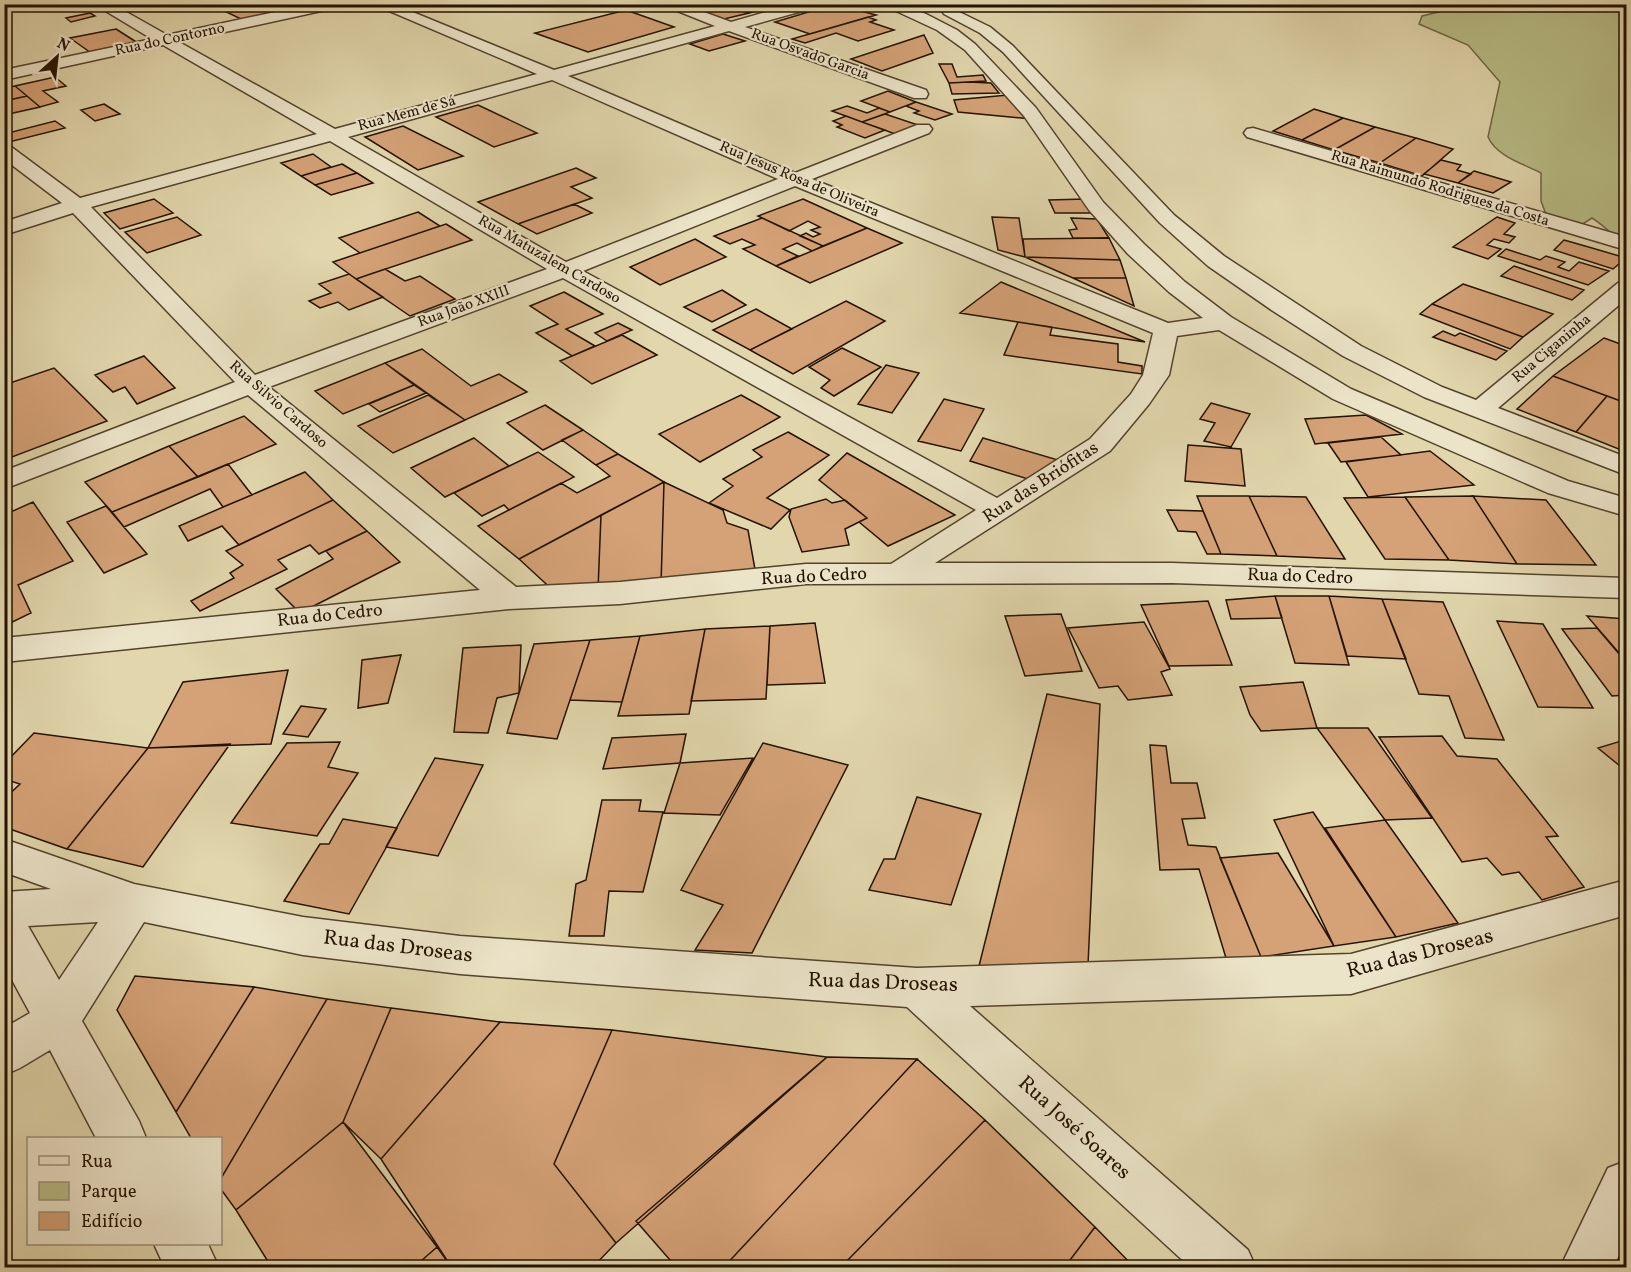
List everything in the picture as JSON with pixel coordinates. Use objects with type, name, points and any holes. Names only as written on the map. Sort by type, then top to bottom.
[{"type":"street","name":"Rua Matuzalem Cardoso","points":[[101,4],[565,270],[999,511]]},
{"type":"street","name":"Rua do Contorno","points":[[4,75],[334,4]]},
{"type":"street","name":"Rua Jesus Rosa de Oliveira","points":[[380,4],[551,74],[794,179],[1166,330]]},
{"type":"street","name":"Rua Osvado Garcia","points":[[667,4],[920,94]]},
{"type":"street","name":"Rua Mem de Sá","points":[[8,230],[77,205],[812,4]]},
{"type":"street","points":[[888,4],[960,37],[1030,112],[1096,206],[1153,265],[1223,322],[1342,394],[1558,487],[1626,507]]},
{"type":"street","points":[[934,4],[985,30],[1008,49],[1167,219],[1211,257],[1281,306],[1352,351],[1433,392],[1626,467]]},
{"type":"street","name":"Rua João XXIII","points":[[4,481],[251,385],[565,270],[923,129]]},
{"type":"street","name":"Rua Raimundo Rodrigues da Costa","points":[[1252,133],[1626,244]]},
{"type":"street","name":"Rua Silvio Cardoso","points":[[4,150],[77,205],[251,385],[509,598]]},
{"type":"street","points":[[1153,265],[1211,257]]},
{"type":"street","name":"Rua Ciganinha","points":[[1478,411],[1626,288]]},
{"type":"street","points":[[1166,330],[1223,322]]},
{"type":"street","name":"Rua das Briófitas","points":[[897,574],[1100,445],[1120,424],[1156,375],[1166,330]]},
{"type":"street","name":"Rua do Cedro","points":[[4,650],[509,598],[620,593],[806,574],[1172,573],[1626,588]]},
{"type":"street","points":[[4,855],[134,902]]},
{"type":"street","name":"Rua das Droseas","points":[[134,902],[303,936],[460,955],[917,988],[1351,975],[1626,898]]},
{"type":"street","points":[[4,910],[134,902]]},
{"type":"street","points":[[4,1053],[58,1020],[134,902]]},
{"type":"street","points":[[4,923],[121,1137]]},
{"type":"street","name":"Rua José Soares","points":[[917,988],[1230,1268]]},
{"type":"street","points":[[1586,1268],[1626,1186]]},
{"type":"street","points":[[181,1245],[193,1268]]},
{"type":"green space","points":[[1454,5],[1626,5],[1626,244],[1592,218],[1575,229],[1547,217],[1541,201],[1541,173],[1511,159],[1492,144],[1488,137],[1500,82],[1468,45],[1419,24],[1422,16]]},
{"type":"building","points":[[226,4],[264,4],[282,13],[245,21],[216,7]]},
{"type":"building","points":[[264,4],[309,4],[314,7],[282,13]]},
{"type":"building","points":[[711,4],[724,4],[749,13],[724,19],[695,9]]},
{"type":"building","points":[[724,4],[764,4],[771,7],[749,13]]},
{"type":"building","points":[[835,4],[876,15],[810,34],[775,22]]},
{"type":"building","points":[[626,10],[674,27],[588,52],[535,33]]},
{"type":"building","points":[[90,13],[95,16],[71,22],[66,18]]},
{"type":"building","points":[[868,17],[876,20],[870,22],[894,30],[858,41],[836,33],[805,43],[792,39]]},
{"type":"building","points":[[116,29],[141,45],[94,55],[70,38]]},
{"type":"building","points":[[723,34],[745,41],[709,51],[690,44]]},
{"type":"building","points":[[924,35],[933,53],[882,71],[851,59]]},
{"type":"building","points":[[939,64],[952,64],[957,77],[983,75],[986,81],[949,83]]},
{"type":"building","points":[[55,77],[66,86],[43,91],[58,102],[40,107],[15,86]]},
{"type":"building","points":[[949,83],[991,83],[999,93],[952,94]]},
{"type":"building","points":[[15,86],[27,96],[4,101],[4,88]]},
{"type":"building","points":[[888,91],[916,102],[890,112],[861,101]]},
{"type":"building","points":[[1008,95],[1032,119],[958,112],[954,100]]},
{"type":"building","points":[[27,96],[40,107],[4,115],[4,101]]},
{"type":"building","points":[[916,102],[952,114],[935,120],[914,113],[919,111],[906,106]]},
{"type":"building","points":[[104,104],[120,114],[95,121],[81,110]]},
{"type":"building","points":[[478,105],[537,133],[494,147],[436,117]]},
{"type":"building","points":[[847,106],[867,113],[879,108],[890,112],[862,122],[832,111]]},
{"type":"building","points":[[1314,109],[1343,118],[1302,140],[1273,131]]},
{"type":"building","points":[[885,114],[921,126],[898,135],[862,122]]},
{"type":"building","points":[[846,116],[885,130],[865,138],[837,127],[842,125],[833,121]]},
{"type":"building","points":[[1343,118],[1375,127],[1334,150],[1302,140]]},
{"type":"building","points":[[55,121],[65,128],[13,141],[4,134]]},
{"type":"building","points":[[403,126],[463,156],[418,170],[365,137]]},
{"type":"building","points":[[1375,127],[1416,138],[1380,163],[1334,150]]},
{"type":"building","points":[[1416,138],[1453,149],[1422,176],[1380,163]]},
{"type":"building","points":[[313,154],[331,167],[301,176],[281,163]]},
{"type":"building","points":[[1441,160],[1461,165],[1457,170],[1471,174],[1458,183],[1424,174]]},
{"type":"building","points":[[342,164],[357,173],[315,185],[301,176]]},
{"type":"building","points":[[576,168],[596,178],[571,187],[592,198],[518,224],[478,202]]},
{"type":"building","points":[[1474,171],[1511,182],[1493,193],[1458,183]]},
{"type":"building","points":[[357,173],[373,183],[331,195],[315,185]]},
{"type":"building","points":[[154,199],[173,213],[120,229],[104,213]]},
{"type":"building","points":[[803,199],[867,228],[823,246],[800,236],[806,233],[813,237],[820,234],[811,230],[820,227],[808,221],[789,231],[758,216]]},
{"type":"building","points":[[1085,199],[1093,213],[1055,213],[1049,200]]},
{"type":"building","points":[[574,204],[592,213],[537,234],[518,224]]},
{"type":"building","points":[[418,212],[440,226],[360,253],[339,238]]},
{"type":"building","points":[[177,217],[201,235],[147,253],[125,232]]},
{"type":"building","points":[[992,217],[1019,218],[1025,257],[998,250]]},
{"type":"building","points":[[1497,217],[1515,223],[1504,234],[1515,237],[1509,243],[1494,239],[1487,245],[1501,249],[1488,259],[1453,247]]},
{"type":"building","points":[[762,218],[823,246],[812,251],[797,243],[783,249],[798,256],[776,266],[743,249],[755,245],[742,239],[730,244],[714,236]]},
{"type":"building","points":[[1071,218],[1097,219],[1109,238],[1073,238],[1069,230],[1077,229]]},
{"type":"building","points":[[446,224],[472,240],[356,279],[333,262]]},
{"type":"building","points":[[867,228],[902,243],[810,283],[776,266]]},
{"type":"building","points":[[1109,238],[1120,260],[1025,257],[1023,239]]},
{"type":"building","points":[[695,239],[726,257],[660,285],[630,267]]},
{"type":"building","points":[[1564,240],[1626,258],[1613,269],[1554,250]]},
{"type":"building","points":[[1506,249],[1540,260],[1546,256],[1565,262],[1558,267],[1569,271],[1579,262],[1609,271],[1588,285],[1498,256]]},
{"type":"building","points":[[1025,257],[1120,260],[1126,278],[1073,278]]},
{"type":"building","points":[[1514,266],[1584,290],[1572,300],[1501,276]]},
{"type":"building","points":[[385,269],[405,281],[420,276],[455,299],[410,316],[356,279]]},
{"type":"building","points":[[349,274],[383,297],[349,310],[338,302],[320,308],[309,301],[331,293],[319,284]]},
{"type":"building","points":[[1073,278],[1126,278],[1134,306]]},
{"type":"building","points":[[1001,282],[1145,342],[960,313]]},
{"type":"building","points":[[1463,284],[1553,314],[1523,337],[1432,304]]},
{"type":"building","points":[[722,290],[746,305],[712,322],[684,307]]},
{"type":"building","points":[[564,292],[603,314],[566,329],[595,346],[572,356],[536,333],[558,324],[530,306]]},
{"type":"building","points":[[846,301],[885,321],[793,374],[750,350]]},
{"type":"building","points":[[1432,304],[1523,337],[1510,349],[1420,314]]},
{"type":"building","points":[[756,309],[792,329],[750,350],[713,330]]},
{"type":"building","points":[[1018,322],[1052,327],[1050,335],[1118,344],[1118,362],[1142,366],[1142,374],[1004,355]]},
{"type":"building","points":[[618,323],[632,330],[607,341],[595,333]]},
{"type":"building","points":[[1443,331],[1455,336],[1460,333],[1507,351],[1496,360],[1433,337]]},
{"type":"building","points":[[622,335],[657,355],[592,384],[560,361]]},
{"type":"building","points":[[1604,338],[1626,346],[1626,403],[1553,376]]},
{"type":"building","points":[[842,348],[881,367],[834,396],[821,388],[830,380],[809,367]]},
{"type":"building","points":[[422,349],[471,386],[499,374],[527,392],[465,420],[385,363]]},
{"type":"building","points":[[144,356],[175,388],[137,404],[125,387],[113,392],[95,375]]},
{"type":"building","points":[[385,363],[414,385],[343,414],[315,391]]},
{"type":"building","points":[[886,365],[919,373],[892,413],[858,404]]},
{"type":"building","points":[[54,368],[107,421],[4,460],[4,385]]},
{"type":"building","points":[[1553,376],[1607,396],[1576,432],[1517,409]]},
{"type":"building","points":[[414,385],[426,393],[380,412],[369,404]]},
{"type":"building","points":[[428,395],[465,420],[393,453],[358,426]]},
{"type":"building","points":[[741,395],[780,417],[700,462],[659,434]]},
{"type":"building","points":[[1607,396],[1626,403],[1626,452],[1576,432]]},
{"type":"building","points":[[944,399],[984,409],[961,451],[918,441]]},
{"type":"building","points":[[1211,403],[1250,414],[1231,447],[1204,441],[1215,423],[1200,419]]},
{"type":"building","points":[[545,405],[583,430],[543,450],[507,423]]},
{"type":"building","points":[[1366,415],[1402,434],[1315,444],[1305,419]]},
{"type":"building","points":[[244,416],[276,444],[198,477],[169,446]]},
{"type":"building","points":[[583,430],[618,454],[596,465],[562,440]]},
{"type":"building","points":[[788,432],[829,455],[767,498],[790,510],[771,529],[709,503],[733,486],[723,479],[762,457],[753,450]]},
{"type":"building","points":[[1381,437],[1401,455],[1341,462],[1328,443]]},
{"type":"building","points":[[474,438],[509,466],[445,497],[411,468]]},
{"type":"building","points":[[983,438],[1058,460],[1031,480],[970,461]]},
{"type":"building","points":[[1188,445],[1241,449],[1245,486],[1185,481]]},
{"type":"building","points":[[169,446],[198,477],[112,512],[85,482]]},
{"type":"building","points":[[1430,451],[1474,485],[1368,497],[1346,462]]},
{"type":"building","points":[[538,452],[574,477],[509,510],[504,505],[482,516],[454,493]]},
{"type":"building","points":[[847,453],[955,515],[888,546],[859,522],[867,518],[819,480]]},
{"type":"building","points":[[618,454],[664,482],[519,559],[478,526],[561,483],[577,493],[610,476],[596,465]]},
{"type":"building","points":[[228,464],[252,495],[223,507],[210,489],[124,527],[112,512]]},
{"type":"building","points":[[305,472],[333,500],[239,545],[222,526],[188,541],[179,526]]},
{"type":"building","points":[[664,482],[661,585],[598,590],[601,515]]},
{"type":"building","points":[[664,482],[723,510],[727,523],[748,530],[756,575],[661,585]]},
{"type":"building","points":[[1197,496],[1249,496],[1277,556],[1221,554]]},
{"type":"building","points":[[1249,496],[1306,497],[1345,559],[1277,556]]},
{"type":"building","points":[[1473,496],[1546,500],[1596,565],[1517,564]]},
{"type":"building","points":[[1473,496],[1517,564],[1449,560],[1405,497]]},
{"type":"building","points":[[1405,497],[1449,560],[1385,559],[1344,498]]},
{"type":"building","points":[[826,499],[832,503],[845,500],[867,518],[845,529],[849,545],[802,552],[789,517],[791,509]]},
{"type":"building","points":[[333,500],[367,531],[319,554],[310,545],[278,560],[287,569],[200,611],[191,601],[234,578],[230,573],[243,565],[226,551]]},
{"type":"building","points":[[33,502],[73,561],[18,585],[31,613],[4,626],[4,515]]},
{"type":"building","points":[[106,506],[147,554],[104,573],[67,522]]},
{"type":"building","points":[[1167,510],[1203,511],[1221,554],[1207,554],[1196,532],[1178,531]]},
{"type":"building","points":[[601,515],[598,590],[557,594],[519,559]]},
{"type":"building","points":[[367,531],[400,562],[300,613],[276,589],[333,559],[326,551]]},
{"type":"building","points":[[1275,596],[1329,596],[1349,665],[1295,663]]},
{"type":"building","points":[[1275,596],[1282,618],[1231,619],[1226,600]]},
{"type":"building","points":[[1329,596],[1382,599],[1406,659],[1347,656]]},
{"type":"building","points":[[1382,599],[1443,602],[1504,740],[1465,738],[1449,696],[1419,694]]},
{"type":"building","points":[[1208,601],[1232,665],[1169,666],[1141,605]]},
{"type":"building","points":[[1061,614],[1082,671],[1025,676],[1005,616]]},
{"type":"building","points":[[1587,616],[1626,619],[1626,661]]},
{"type":"building","points":[[1497,621],[1543,624],[1593,708],[1538,707]]},
{"type":"building","points":[[1144,622],[1170,669],[1161,672],[1172,695],[1128,700],[1118,686],[1099,688],[1068,628]]},
{"type":"building","points":[[815,623],[825,683],[767,685],[770,626]]},
{"type":"building","points":[[770,626],[766,699],[691,701],[705,629]]},
{"type":"building","points":[[1597,628],[1626,662],[1626,695],[1612,696],[1562,629]]},
{"type":"building","points":[[705,629],[689,714],[618,716],[640,636]]},
{"type":"building","points":[[640,636],[622,702],[570,700],[590,640]]},
{"type":"building","points":[[590,640],[557,739],[507,733],[534,644]]},
{"type":"building","points":[[521,645],[519,693],[497,698],[488,733],[454,732],[463,648]]},
{"type":"building","points":[[401,655],[388,703],[358,708],[362,660]]},
{"type":"building","points":[[288,670],[271,744],[148,748],[183,682]]},
{"type":"building","points":[[1303,682],[1317,728],[1261,731],[1250,715],[1240,687]]},
{"type":"building","points":[[1047,694],[1100,704],[1088,965],[978,970]]},
{"type":"building","points":[[301,706],[326,709],[308,737],[283,734]]},
{"type":"building","points":[[1317,728],[1368,728],[1432,818],[1385,820]]},
{"type":"building","points":[[34,733],[148,748],[67,849],[4,827],[4,799],[20,784],[4,779],[4,764]]},
{"type":"building","points":[[686,734],[680,763],[603,769],[612,738]]},
{"type":"building","points":[[1442,736],[1457,756],[1497,759],[1558,836],[1546,837],[1584,887],[1542,900],[1519,872],[1502,875],[1487,858],[1462,862],[1379,737]]},
{"type":"building","points":[[1621,741],[1626,745],[1626,771],[1598,748]]},
{"type":"building","points":[[340,742],[328,767],[358,773],[317,836],[231,823],[287,743]]},
{"type":"building","points":[[763,743],[848,765],[752,953],[695,950],[723,905],[681,890]]},
{"type":"building","points":[[230,744],[143,867],[67,849],[148,748]]},
{"type":"building","points":[[1150,745],[1166,746],[1171,783],[1197,783],[1205,818],[1182,819],[1188,845],[1216,847],[1261,957],[1226,958],[1199,869],[1160,870]]},
{"type":"building","points":[[435,758],[483,765],[438,856],[386,847]]},
{"type":"building","points":[[753,758],[720,815],[664,813],[680,763]]},
{"type":"building","points":[[917,797],[981,814],[951,905],[869,890],[884,859],[895,859]]},
{"type":"building","points":[[602,800],[641,800],[639,811],[663,812],[643,892],[609,891],[604,936],[569,936],[576,884],[586,880]]},
{"type":"building","points":[[1313,812],[1396,937],[1334,946],[1274,820]]},
{"type":"building","points":[[343,819],[397,828],[349,914],[284,901],[320,844],[329,844]]},
{"type":"building","points":[[1385,820],[1458,923],[1396,937],[1325,828]]},
{"type":"building","points":[[1278,853],[1334,946],[1261,957],[1220,858]]},
{"type":"building","points":[[135,976],[254,987],[176,1112],[117,1010]]},
{"type":"building","points":[[254,987],[327,999],[222,1177],[222,1137],[190,1137],[176,1112]]},
{"type":"building","points":[[327,999],[391,1008],[343,1122],[236,1210],[222,1191],[222,1177]]},
{"type":"building","points":[[391,1008],[500,1022],[381,1159],[343,1122]]},
{"type":"building","points":[[500,1022],[612,1030],[554,1164],[616,1243],[592,1268],[452,1268],[381,1159]]},
{"type":"building","points":[[612,1030],[827,1057],[616,1243],[554,1164]]},
{"type":"building","points":[[827,1057],[917,1059],[723,1268],[677,1268],[636,1221]]},
{"type":"building","points":[[917,1059],[985,1120],[840,1268],[723,1268]]},
{"type":"building","points":[[985,1120],[1095,1227],[1064,1268],[840,1268]]},
{"type":"building","points":[[343,1122],[437,1247],[413,1268],[272,1268],[236,1210]]},
{"type":"building","points":[[1095,1227],[1135,1268],[1064,1268]]},
{"type":"building","points":[[437,1247],[452,1268],[413,1268]]}]
